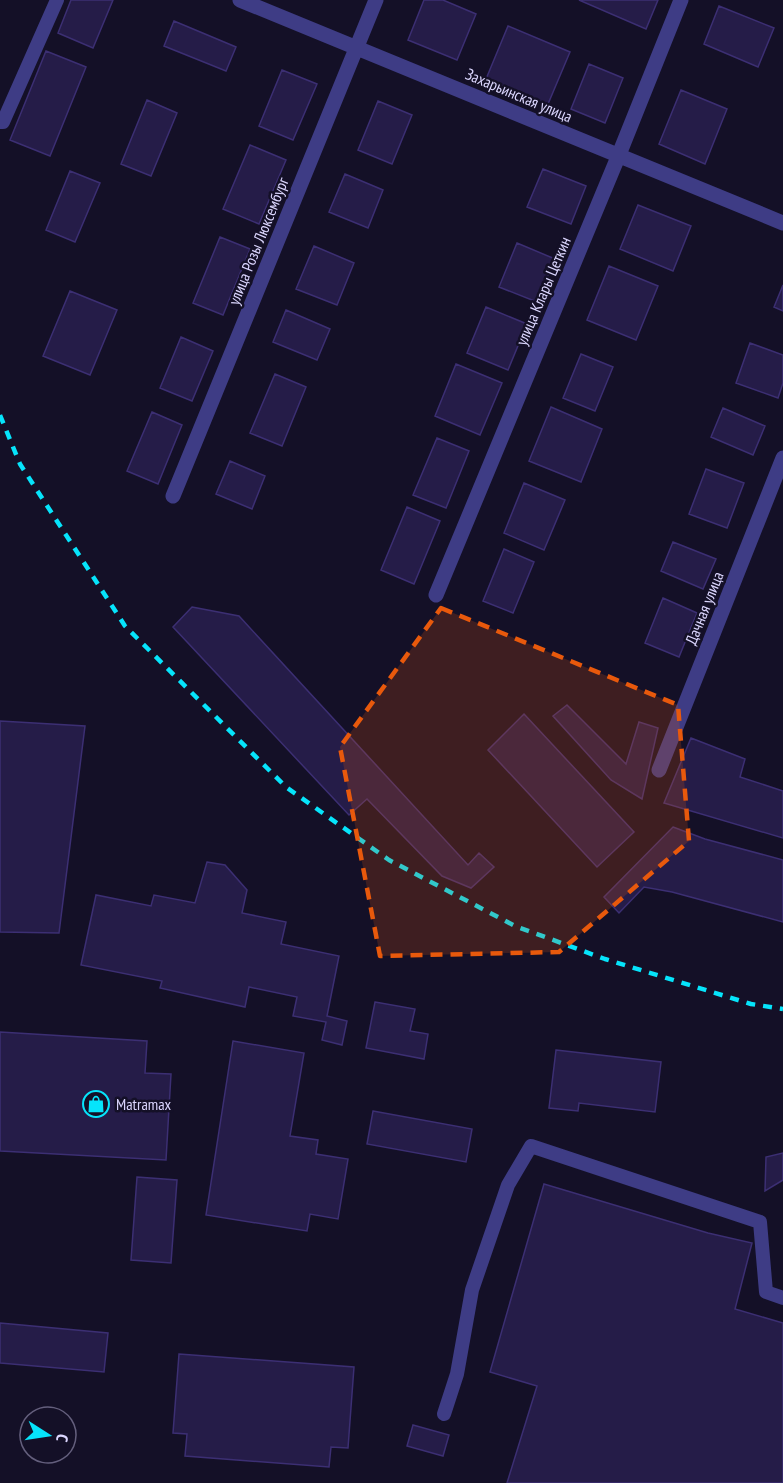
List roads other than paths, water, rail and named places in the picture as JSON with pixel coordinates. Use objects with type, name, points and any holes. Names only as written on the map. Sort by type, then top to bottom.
[{"type":"street","name":"Захарьинская улица","points":[[240,0],[357,46],[618,157],[783,223]]},
{"type":"street","name":"улица Розы Люксембург","points":[[174,496],[376,0]]},
{"type":"street","name":"улица Клары Цеткин","points":[[436,595],[681,0]]},
{"type":"street","name":"Дачная улица","points":[[659,770],[783,459]]},
{"type":"lane","points":[[0,122],[3,122],[57,0]]},
{"type":"lane","points":[[444,1414],[457,1374],[472,1290],[508,1185],[531,1146],[760,1222],[765,1292],[783,1298]]},
{"type":"railway","points":[[0,415],[20,464],[125,626],[286,787],[389,860],[515,926],[605,959],[751,1004],[783,1009]]},
{"type":"place","name":"Matramax","points":[[96,1104]]}]
